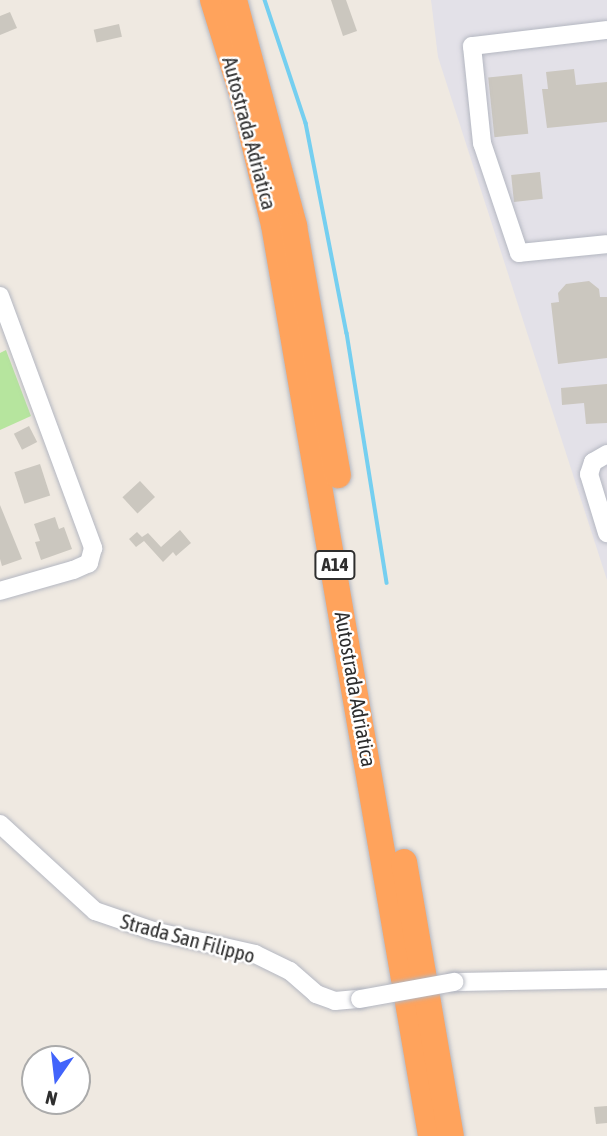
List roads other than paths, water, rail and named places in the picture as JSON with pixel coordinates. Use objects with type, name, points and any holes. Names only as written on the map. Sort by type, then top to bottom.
[{"type":"highway","name":"Autostrada Adriatica","points":[[213,0],[242,93],[274,225],[431,1136]]},
{"type":"highway","name":"Autostrada Adriatica","points":[[234,0],[294,226],[451,1136]]},
{"type":"street","points":[[607,30],[472,46],[482,143],[519,253],[607,244]]},
{"type":"street","points":[[0,296],[93,548],[92,557],[73,570],[0,592]]},
{"type":"street","points":[[607,454],[593,462],[589,474],[607,533]]},
{"type":"street","name":"Strada San Filippo","points":[[0,824],[95,911],[153,931],[255,954],[290,971],[316,994],[325,998],[360,999],[454,982],[607,979]]},
{"type":"waterway","points":[[265,0],[306,123],[347,333],[387,583]]}]
